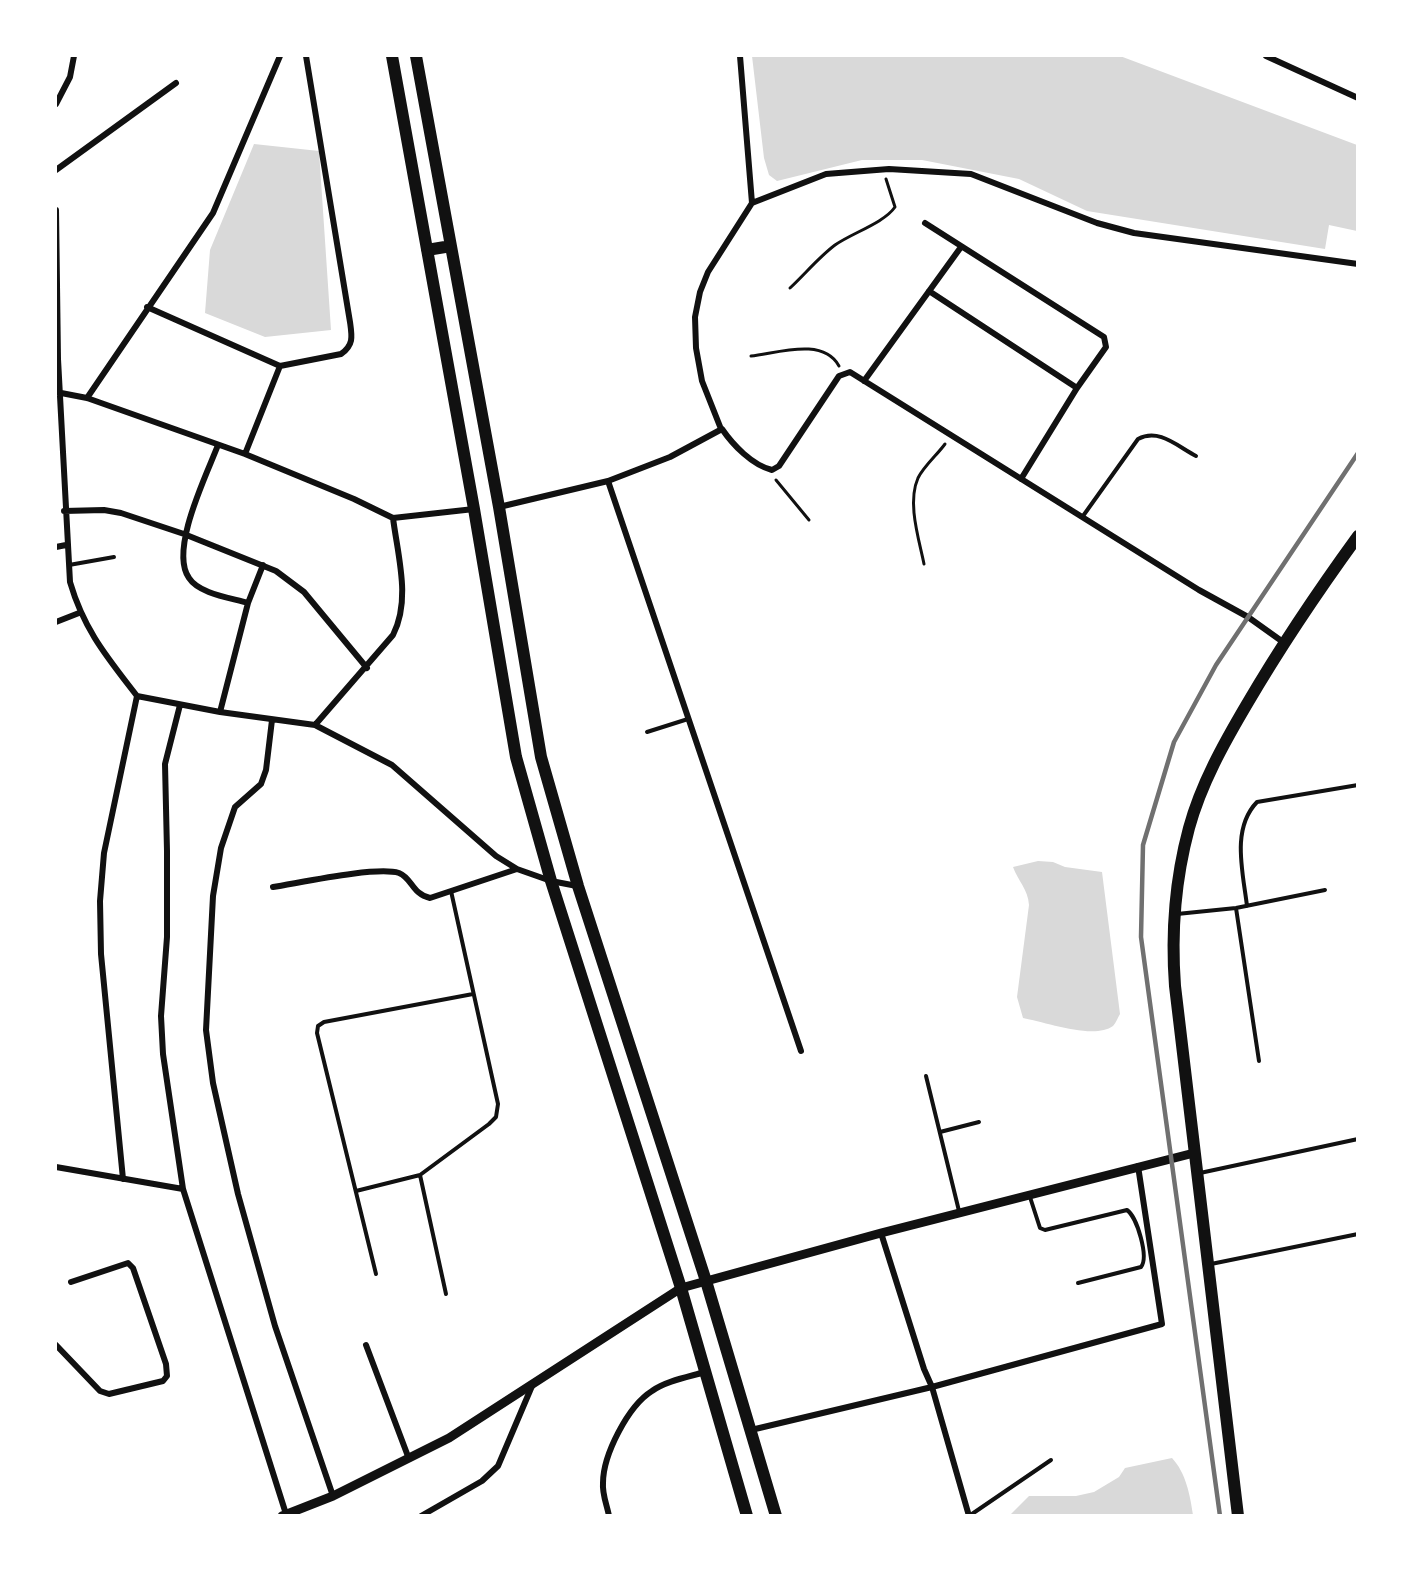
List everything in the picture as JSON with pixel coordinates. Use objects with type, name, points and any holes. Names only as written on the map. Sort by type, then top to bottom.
[{"type":"main road","points":[[392,56],[474,509],[516,757],[551,881],[681,1288],[747,1515]]},
{"type":"main road","points":[[416,56],[500,507],[541,757],[578,886],[706,1281],[776,1515]]},
{"type":"main road","points":[[427,250],[451,246]]},
{"type":"main road","points":[[1238,1515],[1175,986],[1173,915],[1189,826],[1220,750],[1283,642],[1348,555],[1358,536]]},
{"type":"street","points":[[56,104],[69,77],[74,56]]},
{"type":"street","points":[[87,398],[213,213],[280,56]]},
{"type":"street","points":[[147,307],[280,366],[342,354],[353,339],[306,56]]},
{"type":"street","points":[[740,56],[752,203]]},
{"type":"street","points":[[1266,56],[1358,98]]},
{"type":"street","points":[[56,170],[176,83]]},
{"type":"street","points":[[1283,642],[1248,616],[1199,590],[850,372],[843,373],[779,466],[772,470],[752,459],[721,429],[702,381],[696,348],[695,317],[700,292],[708,272],[752,203],[826,174],[882,169],[971,174],[1097,223],[1134,233],[1358,264]]},
{"type":"street","points":[[56,210],[58,393],[70,582],[79,613],[98,645],[137,696],[220,712],[315,725],[392,765],[496,856],[517,869],[551,881],[578,886]]},
{"type":"street","points":[[925,224],[1104,337],[1106,347],[1077,388],[1021,479]]},
{"type":"street","points":[[864,381],[962,247]]},
{"type":"street","points":[[929,291],[1077,388]]},
{"type":"street","points":[[244,454],[280,366]]},
{"type":"street","points":[[58,393],[87,398],[244,454],[354,499],[393,518],[474,509]]},
{"type":"street","points":[[500,507],[608,481],[670,457],[721,429]]},
{"type":"street","points":[[218,445],[184,534],[184,566],[188,578],[198,587],[248,603]]},
{"type":"street","points":[[608,481],[801,1051]]},
{"type":"street","points":[[64,511],[104,510],[184,534],[276,571],[304,592],[367,668]]},
{"type":"street","points":[[315,725],[367,668],[393,636],[402,619],[404,604],[393,518]]},
{"type":"street","points":[[56,547],[66,545]]},
{"type":"street","points":[[220,712],[248,603],[262,565]]},
{"type":"street","points":[[56,622],[79,613]]},
{"type":"street","points":[[123,1179],[101,954],[100,902],[104,853],[137,696]]},
{"type":"street","points":[[180,705],[165,764],[167,937],[161,1016],[163,1054],[183,1189],[284,1515],[333,1496],[409,1459],[532,1386],[681,1288],[960,1212],[1194,1153]]},
{"type":"street","points":[[272,720],[266,770],[261,784],[235,807],[221,848],[213,896],[206,1030],[213,1083],[241,1205],[275,1326],[333,1496]]},
{"type":"street","points":[[273,887],[345,875],[390,872],[401,874],[419,896],[430,898],[517,869]]},
{"type":"street","points":[[751,1430],[932,1387],[1162,1324],[1138,1166]]},
{"type":"street","points":[[56,1167],[183,1189]]},
{"type":"street","points":[[881,1233],[924,1370],[932,1387],[969,1515]]},
{"type":"street","points":[[56,1345],[100,1391],[109,1394],[163,1381],[166,1376],[166,1364],[133,1268],[128,1263],[119,1264],[71,1282]]},
{"type":"street","points":[[366,1346],[409,1459]]},
{"type":"street","points":[[609,1515],[602,1486],[604,1470],[618,1434],[634,1407],[655,1389],[705,1371]]},
{"type":"street","points":[[421,1515],[482,1481],[498,1466],[532,1386]]},
{"type":"lane","points":[[1083,516],[1138,439],[1156,434],[1196,456]]},
{"type":"lane","points":[[68,565],[114,557]]},
{"type":"lane","points":[[647,732],[688,719]]},
{"type":"lane","points":[[1247,906],[1240,850],[1241,837],[1250,810],[1257,802],[1358,785]]},
{"type":"lane","points":[[1173,915],[1236,908],[1325,890]]},
{"type":"lane","points":[[356,1191],[420,1175],[496,1117],[498,1104],[451,891]]},
{"type":"lane","points":[[1236,908],[1259,1061]]},
{"type":"lane","points":[[376,1274],[317,1033],[318,1026],[324,1022],[473,994]]},
{"type":"lane","points":[[926,1076],[960,1212]]},
{"type":"lane","points":[[940,1132],[979,1122]]},
{"type":"lane","points":[[1197,1173],[1358,1139]]},
{"type":"lane","points":[[420,1175],[446,1294]]},
{"type":"lane","points":[[1029,1194],[1040,1228],[1045,1230],[1127,1210],[1134,1216],[1145,1258],[1142,1268],[1078,1283]]},
{"type":"lane","points":[[1208,1265],[1358,1234]]},
{"type":"lane","points":[[969,1515],[1051,1460]]},
{"type":"path","points":[[790,288],[832,247],[853,232],[889,216],[895,207],[894,197],[882,169]]},
{"type":"path","points":[[751,356],[813,348],[828,354],[843,373]]},
{"type":"path","points":[[924,564],[916,523],[915,489],[919,477],[952,436]]},
{"type":"path","points":[[772,470],[782,489],[810,520]]},
{"type":"shaded area","points":[[752,56],[1120,56],[1357,145],[1357,231],[1329,225],[1325,249],[1087,211],[1019,179],[922,160],[862,160],[777,181],[769,175],[764,158]]},
{"type":"shaded area","points":[[254,144],[319,151],[331,330],[265,337],[205,313],[210,250]]},
{"type":"shaded area","points":[[1038,861],[1102,872],[1120,1014],[1113,1026],[1105,1030],[1082,1031],[1023,1018],[1017,997],[1029,905],[1027,894],[1013,867]]},
{"type":"shaded area","points":[[1172,1458],[1184,1477],[1193,1515],[1010,1515],[1029,1496],[1076,1496],[1094,1492],[1119,1477],[1125,1468]]},
{"type":"railway","points":[[1220,1516],[1141,937],[1143,845],[1174,742],[1216,665],[1358,453]]}]
